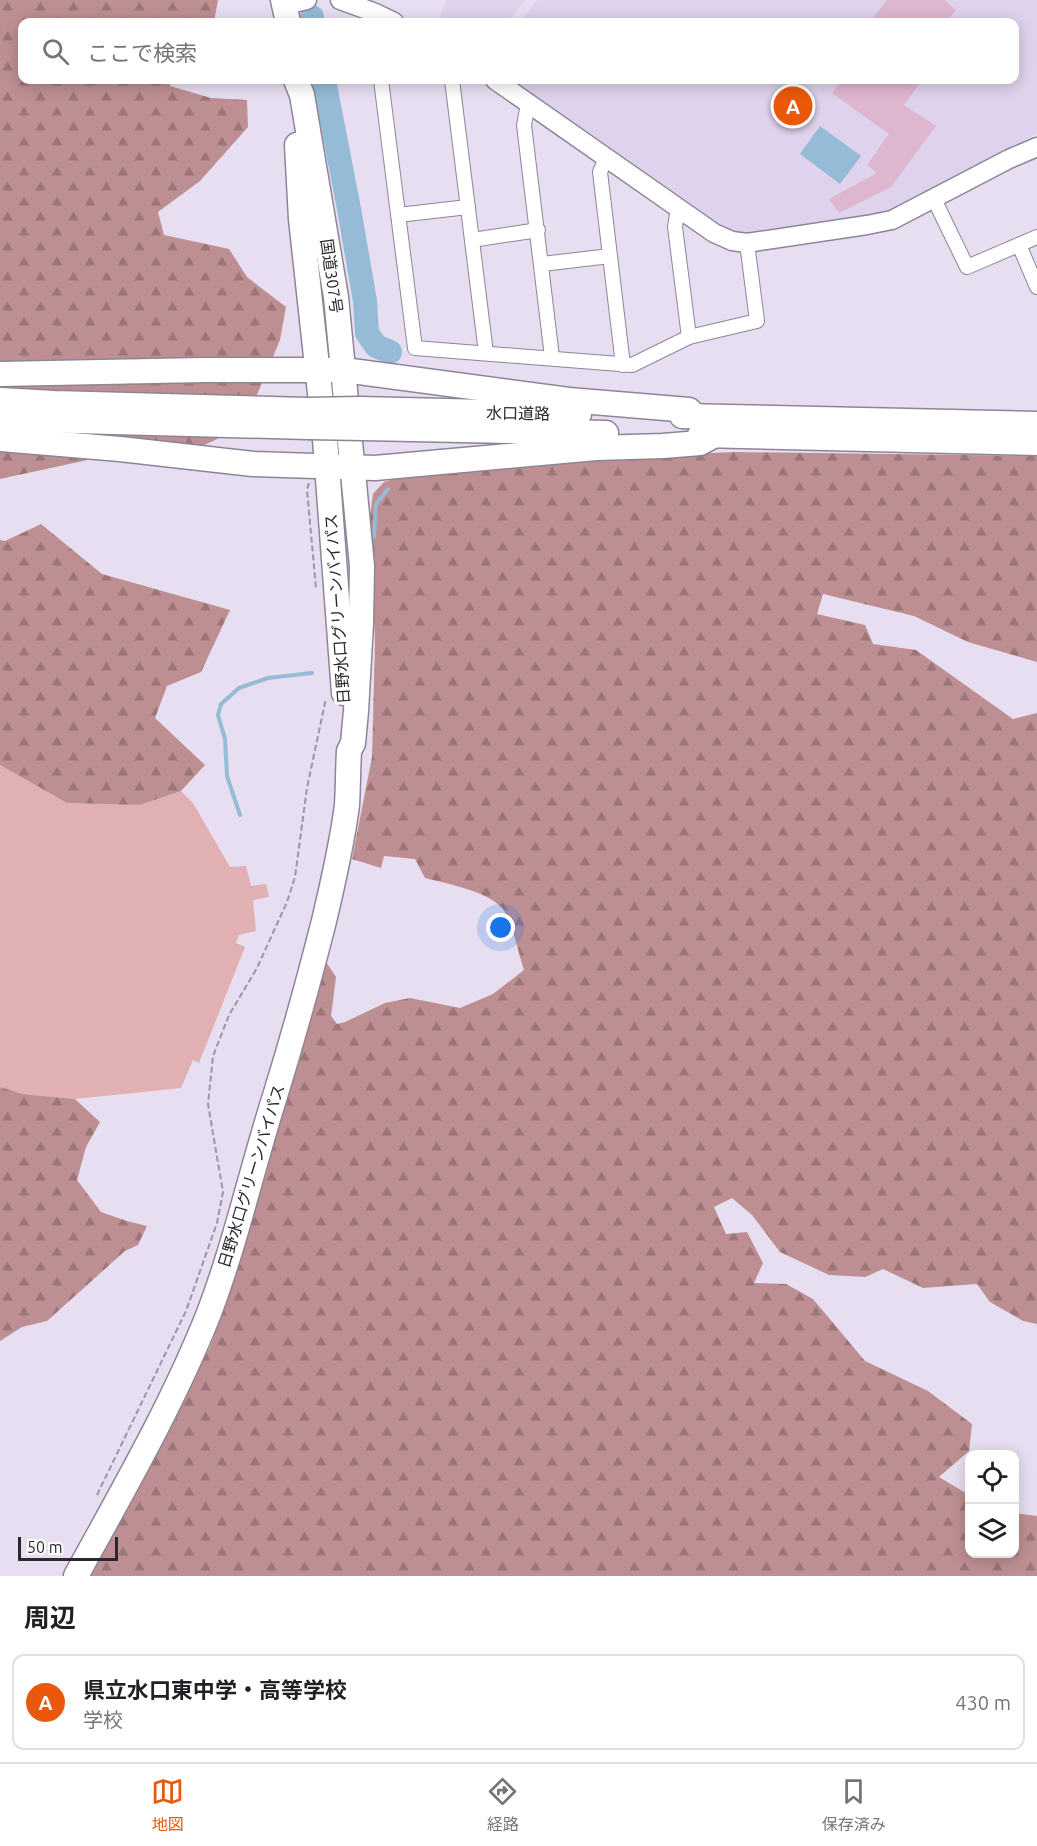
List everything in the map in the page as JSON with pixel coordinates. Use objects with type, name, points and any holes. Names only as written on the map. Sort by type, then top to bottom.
[{"type":"highway","name":"国道307号","points":[[297,84],[295,95],[301,219],[327,467]]},
{"type":"highway","name":"国道307号","points":[[297,84],[302,95],[334,286],[352,468]]},
{"type":"highway","points":[[0,374],[344,370],[569,399],[689,411],[696,417]]},
{"type":"highway","name":"水口道路","points":[[0,400],[308,419]]},
{"type":"highway","name":"水口道路","points":[[0,419],[696,417],[1037,424]]},
{"type":"highway","name":"水口道路","points":[[362,419],[715,435],[1037,443]]},
{"type":"highway","points":[[0,439],[120,449],[252,464],[375,468],[596,447],[700,443],[715,435]]},
{"type":"highway","points":[[356,511],[362,494],[372,481],[397,466]]},
{"type":"highway","name":"日野水口グリーンバイパス","points":[[327,467],[346,743],[349,751]]},
{"type":"highway","name":"日野水口グリーンバイパス","points":[[76,1576],[183,1372],[208,1313],[230,1252],[255,1159],[305,993],[332,885],[346,806],[349,751],[353,743],[361,624],[362,566],[352,468]]},
{"type":"street","points":[[340,0],[374,17]]},
{"type":"street","points":[[382,84],[414,348],[632,365],[689,337],[757,321],[747,243]]},
{"type":"street","points":[[453,84],[486,353]]},
{"type":"street","points":[[500,84],[714,233],[732,241],[747,243],[892,220],[1009,159],[1037,147]]},
{"type":"street","points":[[528,104],[524,125],[552,357]]},
{"type":"street","points":[[606,158],[600,172],[623,365]]},
{"type":"street","points":[[934,199],[967,267],[1037,237]]},
{"type":"street","points":[[398,215],[468,207]]},
{"type":"street","points":[[678,208],[675,227],[689,337]]},
{"type":"street","points":[[472,240],[538,230]]},
{"type":"street","points":[[1019,245],[1037,287]]},
{"type":"street","points":[[542,264],[610,256]]},
{"type":"path","points":[[317,594],[307,490],[310,481],[327,467]]},
{"type":"path","points":[[97,1497],[186,1311],[217,1223],[223,1192],[208,1104],[213,1056],[229,1015],[257,968],[287,902],[295,877],[307,788],[326,697]]},
{"type":"shaded area","points":[[446,0],[525,0],[511,18],[440,18]]},
{"type":"shaded area","points":[[537,0],[1037,0],[1037,133],[920,197],[881,215],[750,235],[726,231],[518,84],[1019,84],[1019,18],[523,18]]},
{"type":"shaded area","points":[[0,765],[67,803],[140,805],[181,791],[193,803],[230,867],[246,866],[251,886],[266,884],[269,897],[253,900],[256,931],[239,935],[236,943],[245,947],[199,1063],[193,1060],[181,1088],[75,1099],[23,1094],[0,1087]]},
{"type":"green space","points":[[0,0],[218,0],[215,18],[18,18],[18,84],[170,84],[170,86],[211,98],[247,100],[248,127],[200,181],[158,212],[164,235],[229,249],[247,277],[286,307],[280,340],[251,409],[239,429],[202,446],[152,446],[0,479]]},
{"type":"green space","points":[[735,452],[1037,456],[1037,662],[968,642],[914,616],[823,594],[817,614],[865,625],[873,644],[916,650],[1013,719],[1037,713],[1037,1324],[1023,1321],[990,1302],[977,1284],[923,1288],[883,1269],[865,1277],[829,1275],[780,1252],[752,1215],[732,1198],[714,1207],[726,1234],[747,1232],[763,1263],[754,1283],[786,1284],[813,1299],[865,1361],[928,1391],[972,1424],[969,1450],[965,1450],[965,1454],[939,1477],[965,1493],[965,1558],[1019,1558],[1019,1514],[1037,1516],[1037,1576],[88,1576],[210,1347],[240,1260],[326,962],[336,977],[331,1016],[337,1024],[385,1003],[410,998],[460,1008],[493,994],[524,970],[509,920],[506,913],[495,902],[467,889],[425,878],[415,859],[384,856],[381,868],[352,859],[372,757],[375,643],[370,517],[373,494],[384,482],[411,474],[552,460]]},
{"type":"green space","points":[[41,524],[102,574],[230,610],[201,672],[167,686],[155,718],[205,765],[181,791],[140,805],[67,803],[0,765],[0,540],[5,541]]},
{"type":"green space","points":[[0,1087],[23,1094],[75,1099],[100,1122],[86,1147],[77,1180],[101,1212],[147,1226],[138,1245],[125,1251],[47,1321],[22,1327],[0,1341]]},
{"type":"water","points":[[820,126],[861,156],[840,184],[800,154]]},
{"type":"building","points":[[887,0],[944,0],[956,10],[949,18],[873,18]]},
{"type":"building","points":[[839,84],[919,84],[904,105],[936,126],[891,187],[839,213],[829,199],[877,173],[867,165],[889,134],[832,93]]},
{"type":"waterway","points":[[325,84],[365,301],[367,333],[376,346],[390,352]]},
{"type":"waterway","points":[[374,537],[376,504],[388,489]]},
{"type":"waterway","points":[[240,815],[227,776],[225,739],[218,715],[221,704],[239,688],[268,678],[312,673]]},
{"type":"place","name":"県立水口東中学・高等学校","points":[[793,106]]}]
